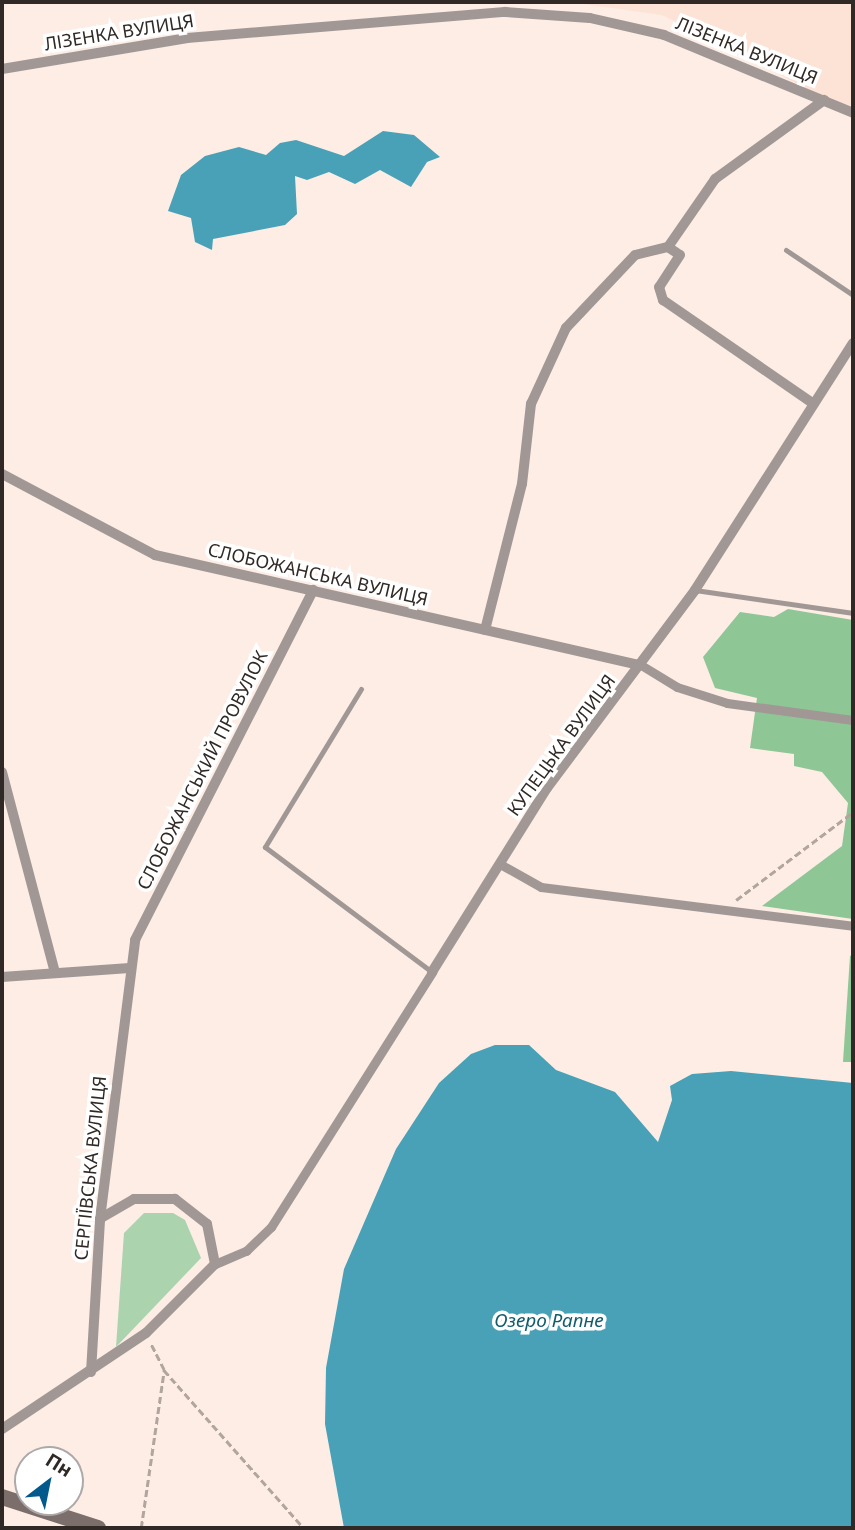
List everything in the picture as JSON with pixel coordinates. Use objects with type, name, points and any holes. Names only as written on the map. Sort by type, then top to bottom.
[{"type":"main road","points":[[2,1497],[98,1528]]},
{"type":"street","name":"ЛІЗЕНКА ВУЛИЦЯ","points":[[2,69],[187,38],[505,12],[590,18],[664,35],[853,113]]},
{"type":"street","points":[[485,630],[522,484],[531,404],[546,362],[566,328],[635,254],[668,247],[715,179],[824,100]]},
{"type":"street","points":[[668,247],[680,255],[659,287],[663,300],[814,404]]},
{"type":"street","name":"КУПЕЦЬКА ВУЛИЦЯ","points":[[215,1264],[246,1251],[283,1210],[547,788],[695,590],[853,343]]},
{"type":"street","name":"СЛОБОЖАНСЬКА ВУЛИЦЯ","points":[[2,474],[155,555],[641,665]]},
{"type":"street","name":"СЛОБОЖАНСЬКИЙ ПРОВУЛОК","points":[[130,968],[135,940],[313,590]]},
{"type":"street","points":[[641,665],[677,687],[727,703],[853,720]]},
{"type":"street","points":[[2,772],[55,973]]},
{"type":"street","points":[[500,864],[541,887],[726,908],[853,926]]},
{"type":"street","points":[[2,977],[130,968]]},
{"type":"street","name":"СЕРГІЇВСЬКА ВУЛИЦЯ","points":[[91,1372],[100,1219],[130,968]]},
{"type":"street","points":[[2,1429],[146,1333],[215,1264],[207,1224],[175,1199],[134,1199],[100,1219]]},
{"type":"lane","points":[[786,250],[853,295]]},
{"type":"lane","points":[[695,590],[853,613]]},
{"type":"lane","points":[[361,689],[265,847],[432,972]]},
{"type":"path","points":[[726,908],[853,812]]},
{"type":"path","points":[[146,1333],[164,1370],[304,1528]]},
{"type":"path","points":[[141,1528],[164,1370]]},
{"type":"shaded area","points":[[569,2],[853,2],[853,112],[662,15]]},
{"type":"green space","points":[[788,609],[853,620],[853,919],[762,906],[842,846],[848,803],[822,772],[794,766],[794,754],[750,748],[757,698],[715,688],[703,657],[740,612],[774,617]]},
{"type":"green space","points":[[853,954],[853,1062],[843,1062],[850,956]]},
{"type":"green space","points":[[144,1213],[173,1213],[185,1220],[201,1258],[116,1347],[124,1233]]},
{"type":"water","points":[[383,131],[414,135],[440,157],[427,162],[411,187],[380,170],[355,184],[329,172],[307,180],[295,176],[297,214],[285,225],[213,239],[212,250],[195,242],[191,218],[168,211],[181,175],[205,156],[239,147],[266,155],[280,143],[296,140],[344,156]]},
{"type":"water","name":"Озеро Рапне","points":[[495,1045],[529,1045],[556,1070],[615,1092],[658,1142],[672,1100],[670,1086],[692,1074],[731,1071],[853,1083],[853,1528],[344,1528],[325,1424],[326,1368],[344,1269],[396,1149],[439,1083],[471,1054]]}]
